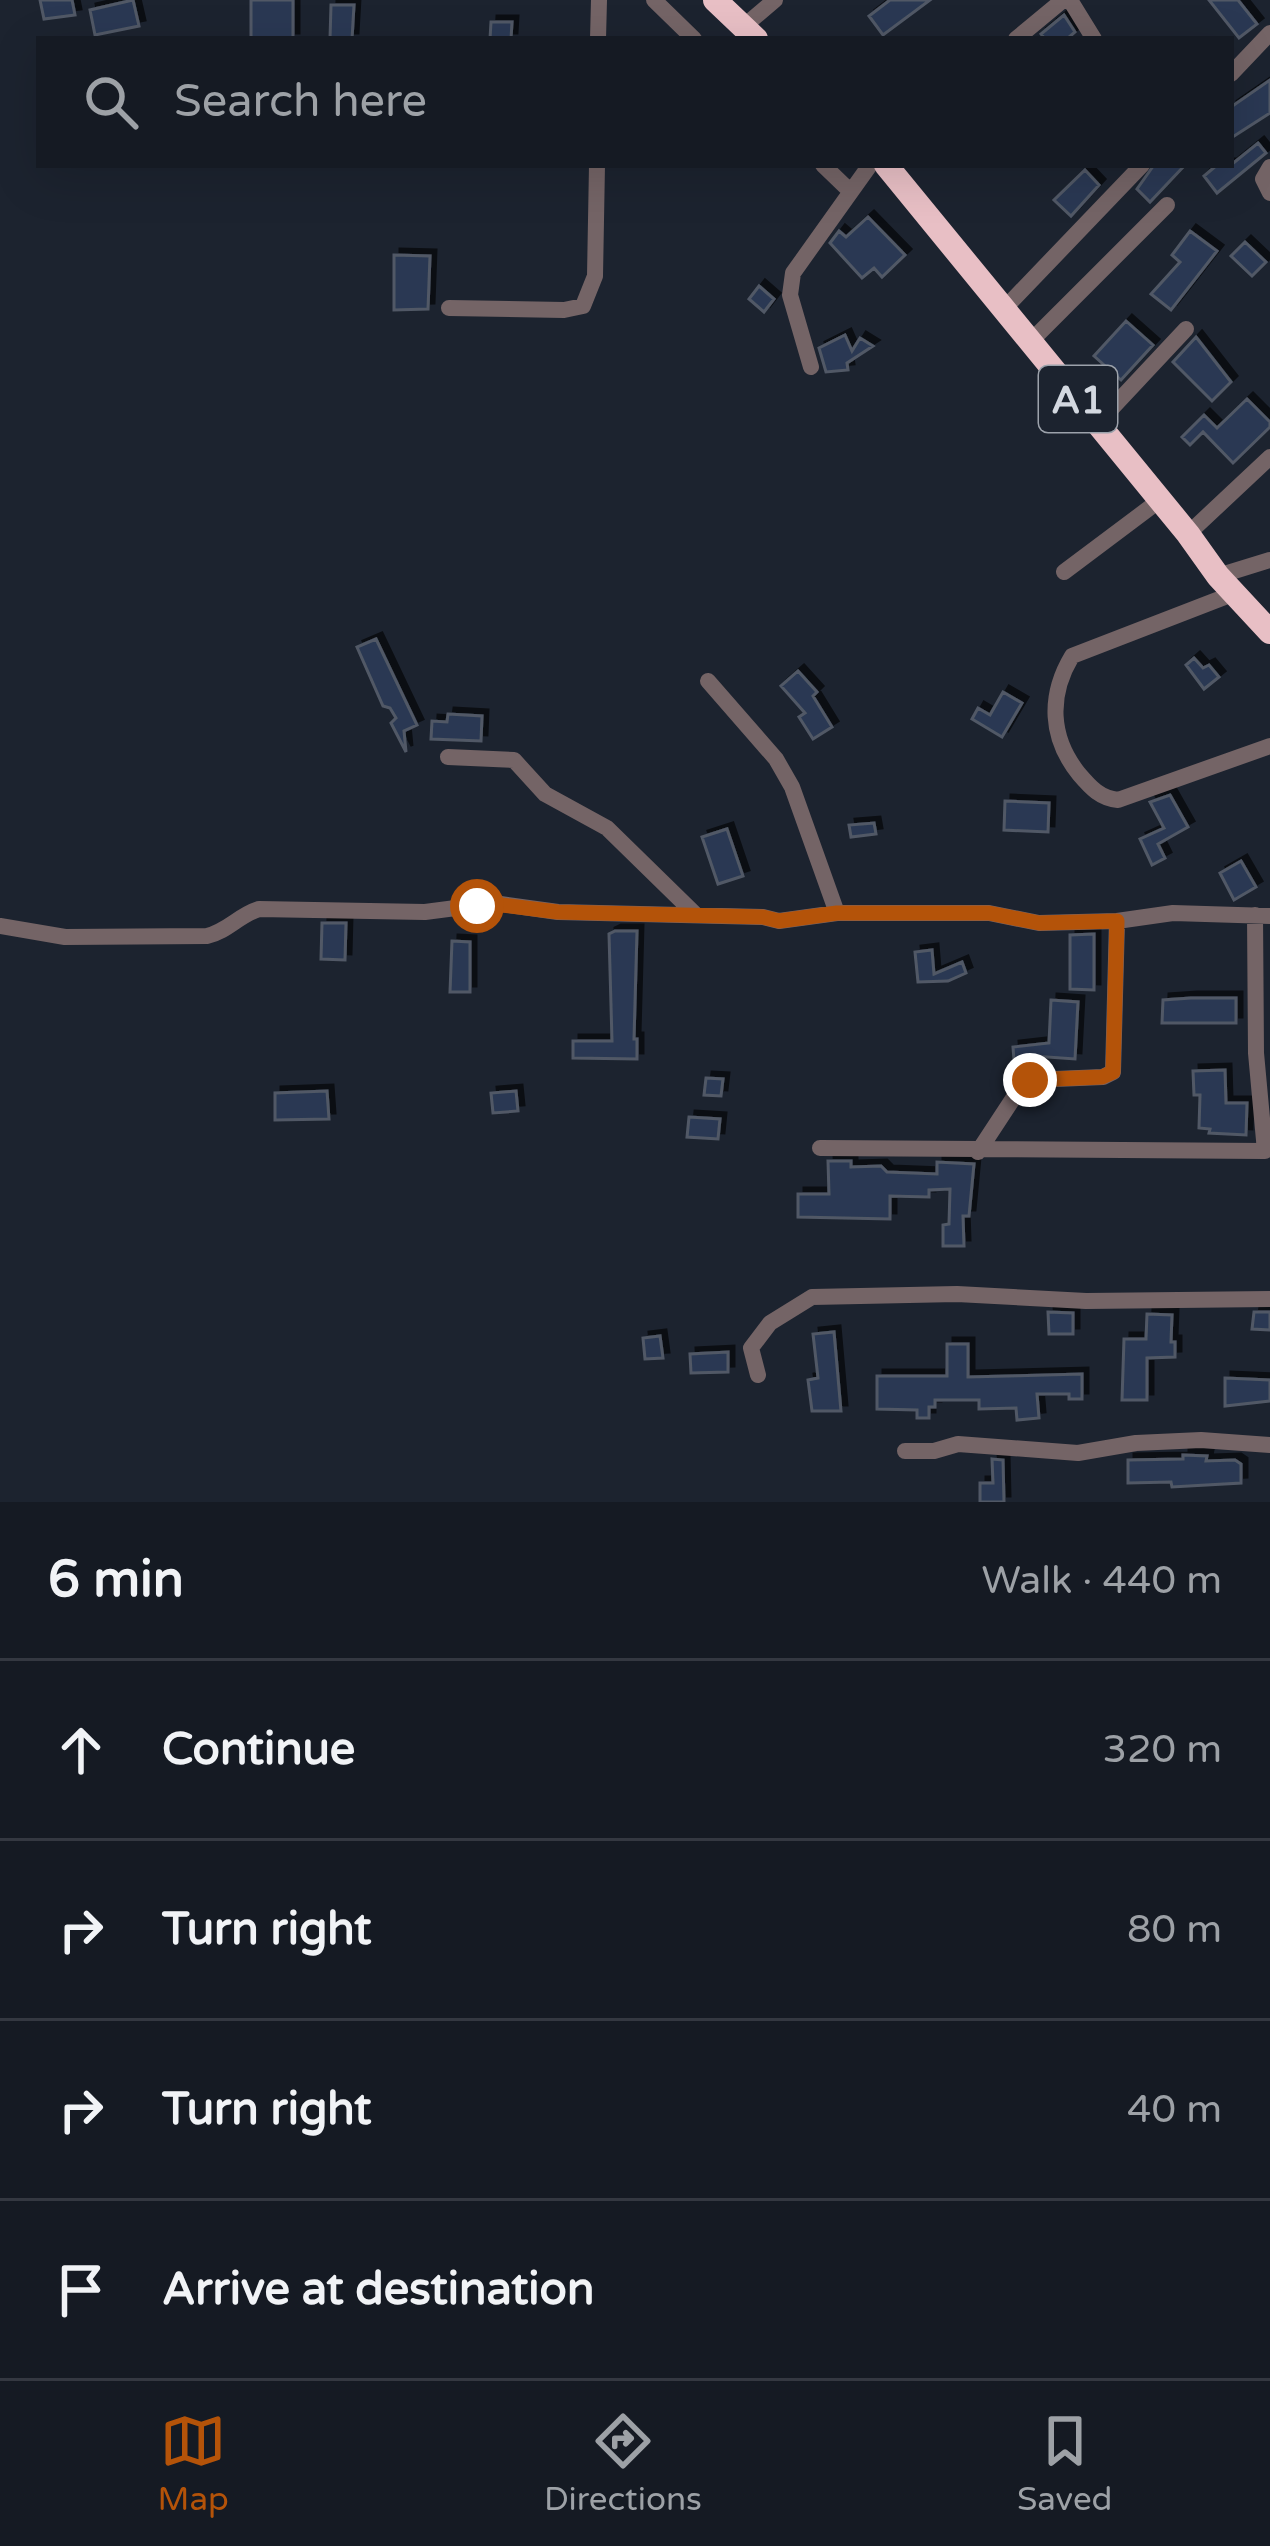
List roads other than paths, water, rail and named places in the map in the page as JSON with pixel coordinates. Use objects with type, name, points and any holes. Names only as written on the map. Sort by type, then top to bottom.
[{"type":"highway","points":[[715,0],[749,33]]},
{"type":"highway","name":"A1","points":[[888,168],[1270,632]]},
{"type":"street","points":[[598,36],[599,0]]},
{"type":"street","points":[[654,0],[691,36]]},
{"type":"street","points":[[749,33],[775,0]]},
{"type":"street","points":[[1020,36],[1066,0],[1092,36]]},
{"type":"street","points":[[1234,71],[1270,33]]},
{"type":"street","points":[[1270,167],[1263,179],[1270,193]]},
{"type":"street","points":[[449,308],[564,310],[583,306],[596,276],[597,168]]},
{"type":"street","points":[[826,168],[851,192]]},
{"type":"street","points":[[811,367],[790,286],[793,273],[868,168]]},
{"type":"street","points":[[1005,308],[1139,168]]},
{"type":"street","points":[[1031,341],[1167,205]]},
{"type":"street","points":[[1098,423],[1186,329]]},
{"type":"street","points":[[1188,534],[1270,457]]},
{"type":"street","points":[[1064,572],[1160,500]]},
{"type":"street","points":[[1270,560],[1227,585],[1072,656],[1063,672],[1054,728],[1067,758],[1086,782],[1103,798],[1118,800],[1270,746]]},
{"type":"street","points":[[708,681],[776,759],[792,788],[837,913]]},
{"type":"street","points":[[448,757],[514,760],[545,794],[607,828],[633,850],[696,915]]},
{"type":"street","points":[[0,926],[65,937],[207,936],[223,932],[243,914],[259,909],[424,912],[494,904],[558,912],[779,921],[837,913],[989,913],[1039,923],[1117,921],[1173,913],[1263,916],[1256,1053],[1265,1150],[820,1148]]},
{"type":"street","points":[[978,1152],[1030,1080],[1102,1077],[1113,1072],[1117,921]]},
{"type":"street","points":[[758,1375],[751,1348],[770,1323],[812,1297],[957,1294],[1086,1301],[1270,1299]]},
{"type":"street","points":[[905,1451],[934,1451],[958,1444],[1078,1453],[1136,1443],[1201,1440],[1270,1445]]}]
